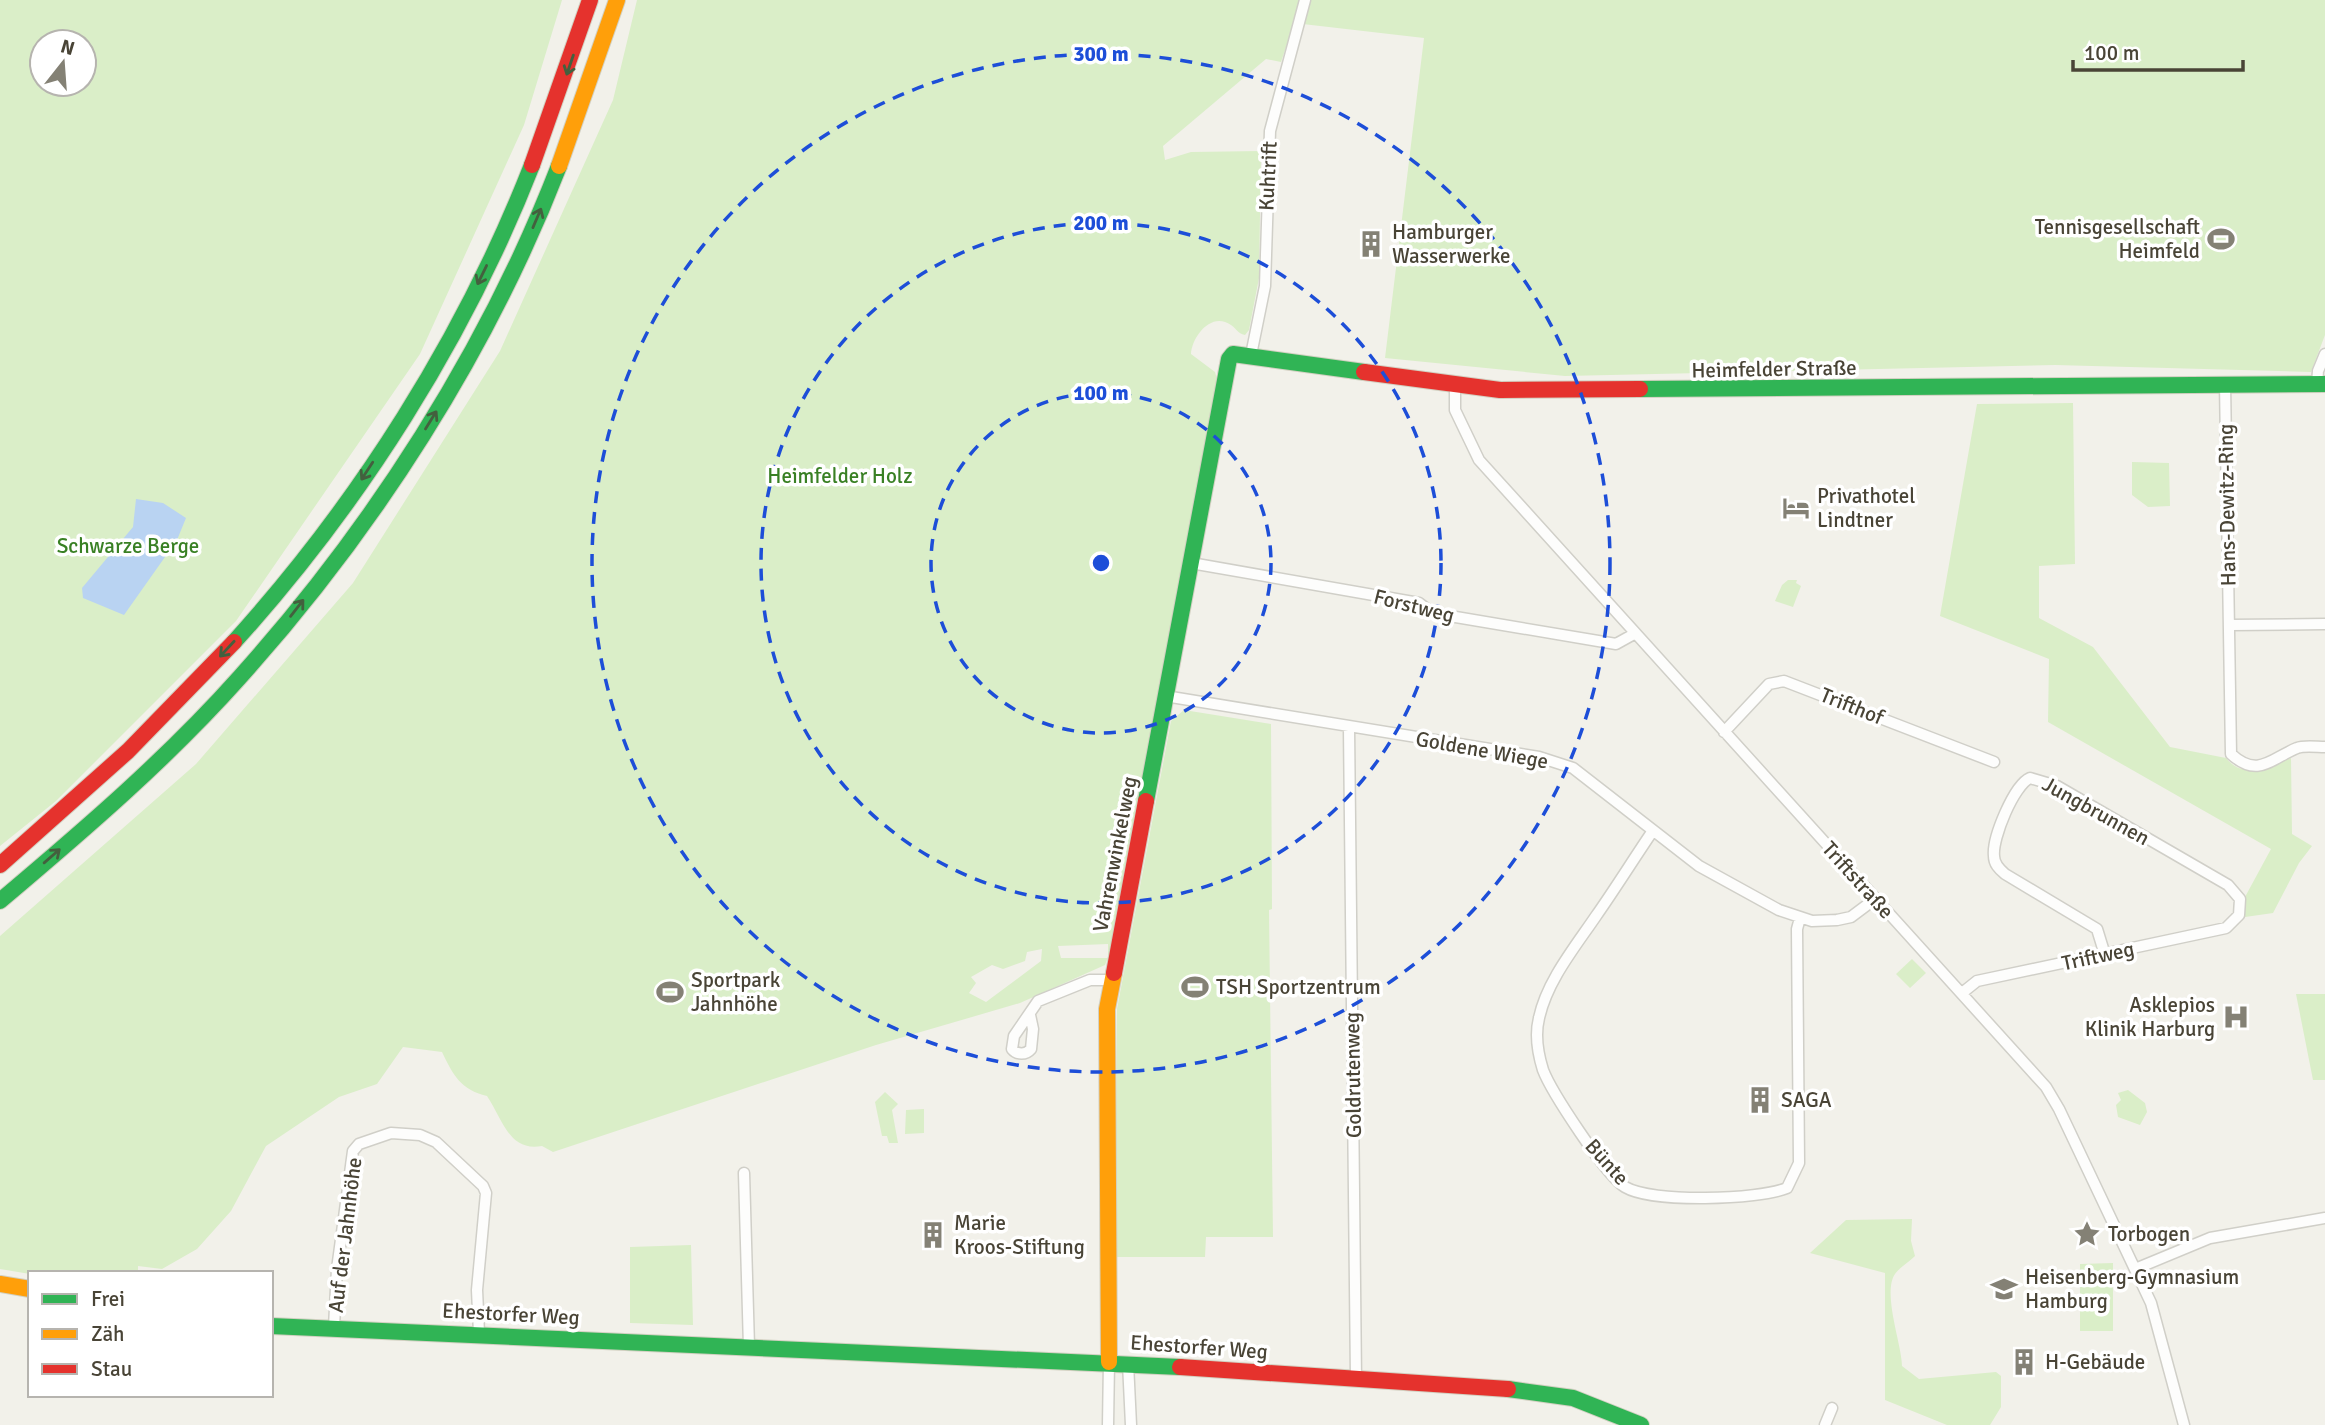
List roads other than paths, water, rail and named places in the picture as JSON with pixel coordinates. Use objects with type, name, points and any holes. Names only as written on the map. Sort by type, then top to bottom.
[{"type":"main road","points":[[0,865],[165,715],[247,628],[346,503],[410,405],[470,299],[506,226],[541,148],[590,0]]},
{"type":"main road","points":[[0,901],[82,830],[175,742],[268,645],[367,518],[437,411],[519,261],[566,148],[617,0]]},
{"type":"main road","name":"Heimfelder Straße","points":[[1229,359],[1236,353],[1500,390],[1700,391],[2321,384]]},
{"type":"main road","name":"Vahrenwinkelweg","points":[[1109,1362],[1107,1009],[1229,359]]},
{"type":"main road","points":[[0,1284],[28,1289]]},
{"type":"main road","name":"Ehestorfer Weg","points":[[273,1326],[1109,1362],[1545,1392],[1573,1398],[1641,1425]]},
{"type":"street","name":"Kuhtrift","points":[[1251,355],[1267,266],[1270,131],[1305,0]]},
{"type":"street","points":[[2321,384],[2318,371],[2325,354]]},
{"type":"street","name":"Hans-Dewitz-Ring","points":[[2225,384],[2231,754],[2244,764],[2259,766],[2279,760],[2298,747],[2325,747]]},
{"type":"street","name":"Triftstraße","points":[[1455,385],[1455,410],[1479,460],[2046,1087],[2151,1303],[2185,1425]]},
{"type":"street","name":"Forstweg","points":[[1191,563],[1419,603],[1432,613],[1616,644],[1634,634]]},
{"type":"street","points":[[2230,625],[2325,624]]},
{"type":"street","name":"Trifthof","points":[[1724,732],[1769,684],[1784,681],[1994,762]]},
{"type":"street","name":"Goldene Wiege","points":[[1166,696],[1349,729],[1539,757],[1573,768],[1652,832],[1718,880],[1800,918],[1820,921],[1845,919],[1875,899]]},
{"type":"street","name":"Goldrutenweg","points":[[1349,729],[1356,1379]]},
{"type":"street","name":"Jungbrunnen","points":[[2105,955],[2097,929],[2004,874],[1995,863],[1995,846],[2013,795],[2025,780],[2035,778],[2057,786],[2228,885],[2238,892],[2240,899],[2236,922]]},
{"type":"street","name":"Bünte","points":[[1652,832],[1573,950],[1545,999],[1538,1019],[1539,1055],[1544,1073],[1587,1141],[1625,1187],[1660,1197],[1757,1196],[1787,1188],[1799,1164],[1797,929],[1800,918]]},
{"type":"street","name":"Triftweg","points":[[1962,993],[1977,981],[2226,928],[2236,922]]},
{"type":"street","points":[[1030,1015],[1042,998],[1090,981],[1111,980]]},
{"type":"street","name":"Auf der Jahnhöhe","points":[[334,1327],[337,1269],[353,1151],[359,1144],[404,1132],[436,1142],[483,1186],[485,1193],[477,1290],[479,1333]]},
{"type":"street","points":[[744,1173],[749,1347]]},
{"type":"street","points":[[2135,1269],[2199,1241],[2325,1218]]},
{"type":"street","points":[[1108,1425],[1109,1362]]},
{"type":"street","points":[[1128,1363],[1131,1425]]},
{"type":"street","points":[[1825,1425],[1832,1408]]},
{"type":"water","points":[[136,499],[163,503],[186,518],[177,540],[124,615],[83,598],[82,588],[133,527]]},
{"type":"place","name":"Tennisgesellschaft Heimfeld","points":[[2221,239]]},
{"type":"place","name":"Hamburger Wasserwerke","points":[[1371,244]]},
{"type":"place","name":"Privathotel Lindtner","points":[[1796,508]]},
{"type":"place","name":"TSH Sportzentrum","points":[[1195,987]]},
{"type":"place","name":"Sportpark Jahnhöhe","points":[[670,992]]},
{"type":"place","name":"Asklepios Klinik Harburg","points":[[2236,1017]]},
{"type":"place","name":"SAGA","points":[[1760,1100]]},
{"type":"place","name":"Torbogen","points":[[2087,1234]]},
{"type":"place","name":"Marie Kroos-Stiftung","points":[[933,1235]]},
{"type":"place","name":"Heisenberg-Gymnasium Hamburg","points":[[2004,1289]]},
{"type":"place","name":"H-Gebäude","points":[[2024,1362]]},
{"type":"park label","name":"Heimfelder Holz","points":[[840,476]]},
{"type":"park label","name":"Schwarze Berge","points":[[128,546]]}]
